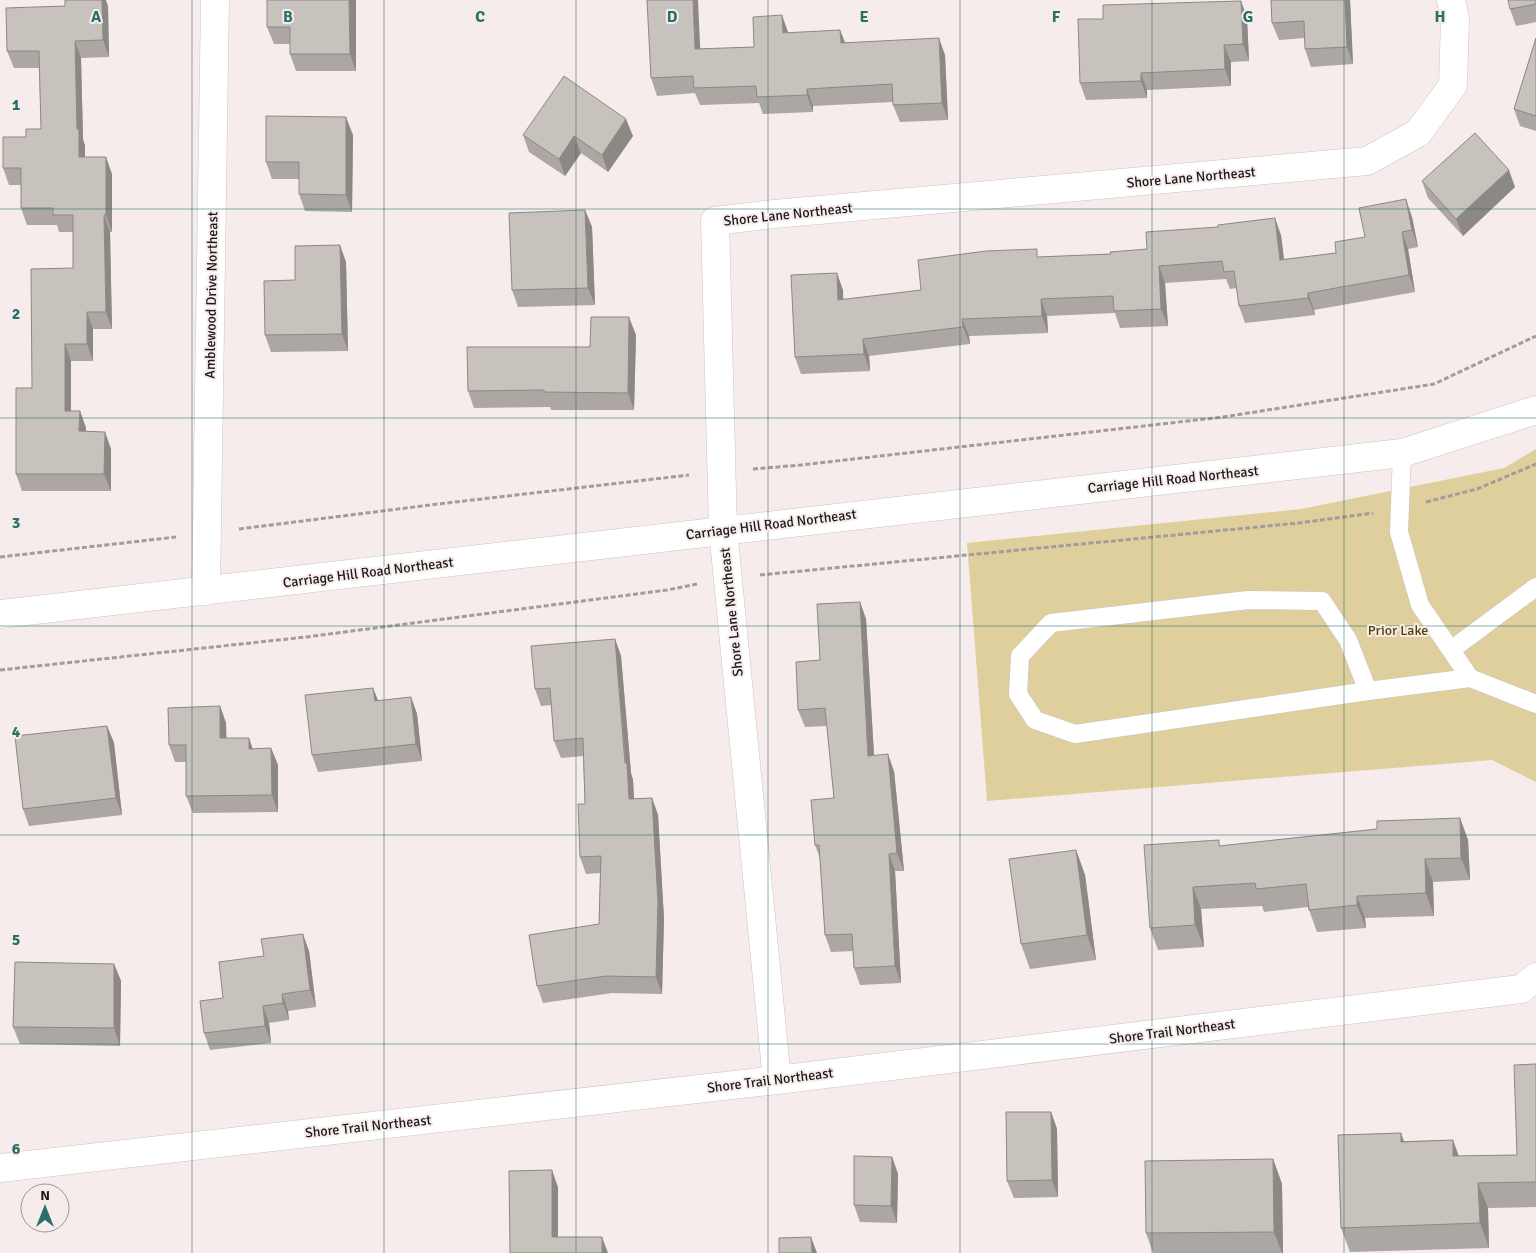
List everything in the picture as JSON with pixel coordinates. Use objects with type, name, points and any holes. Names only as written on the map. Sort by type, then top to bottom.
[{"type":"street","name":"Amblewood Drive Northeast","points":[[206,591],[215,0]]},
{"type":"street","name":"Shore Lane Northeast","points":[[777,1080],[723,530],[715,221],[774,214],[1367,161],[1418,133],[1453,84],[1455,19],[1450,0]]},
{"type":"street","name":"Carriage Hill Road Northeast","points":[[0,614],[1402,452],[1536,410]]},
{"type":"street","name":"Shore Trail Northeast","points":[[0,1168],[777,1080],[1521,988],[1536,977]]},
{"type":"lane","points":[[1402,452],[1399,532],[1420,605],[1470,678]]},
{"type":"lane","points":[[1451,650],[1536,587]]},
{"type":"lane","points":[[1368,691],[1348,640],[1322,601],[1248,600],[1051,624],[1020,656],[1018,694],[1035,720],[1075,734],[1470,678],[1536,704]]},
{"type":"path","points":[[0,557],[721,471],[800,465],[1223,417],[1434,384],[1536,336]]},
{"type":"path","points":[[0,670],[306,637],[667,590],[728,579],[1299,523],[1400,510],[1477,489],[1536,464]]},
{"type":"green space","name":"Prior Lake","points":[[1536,449],[1536,782],[1492,760],[987,801],[967,543],[1301,509],[1504,468]]},
{"type":"building","points":[[65,0],[102,0],[103,40],[75,41],[79,157],[106,157],[106,215],[104,215],[106,312],[87,312],[87,344],[65,344],[65,411],[80,411],[79,431],[105,432],[104,474],[16,474],[16,388],[32,388],[31,269],[73,268],[73,215],[53,215],[53,208],[21,208],[21,168],[3,168],[3,137],[26,137],[26,129],[41,129],[39,51],[7,51],[6,8],[65,6]]},
{"type":"building","points":[[267,0],[349,0],[350,54],[290,54],[290,27],[267,27]]},
{"type":"building","points":[[647,0],[693,0],[695,49],[754,47],[753,17],[782,15],[783,33],[840,30],[841,43],[939,38],[942,103],[893,105],[892,84],[807,89],[807,95],[757,97],[756,86],[694,88],[693,76],[651,78]]},
{"type":"building","points":[[1271,0],[1345,0],[1347,47],[1305,49],[1304,21],[1272,23]]},
{"type":"building","points":[[1508,0],[1536,0],[1536,4],[1510,9]]},
{"type":"building","points":[[1241,1],[1243,44],[1224,45],[1225,69],[1141,73],[1141,81],[1080,83],[1078,19],[1103,19],[1103,5]]},
{"type":"building","points":[[1536,38],[1536,116],[1514,109]]},
{"type":"building","points":[[564,76],[626,119],[602,155],[574,136],[559,159],[523,135]]},
{"type":"building","points":[[266,116],[346,117],[346,195],[299,194],[299,162],[266,162]]},
{"type":"building","points":[[1475,133],[1509,170],[1456,219],[1422,181]]},
{"type":"building","points":[[1406,199],[1412,230],[1402,232],[1409,275],[1308,293],[1308,298],[1239,306],[1234,271],[1224,272],[1222,261],[1159,266],[1161,309],[1114,311],[1113,296],[1041,299],[1042,316],[962,319],[963,327],[863,339],[864,354],[795,357],[791,275],[837,273],[838,300],[921,290],[918,260],[986,251],[1037,249],[1037,257],[1111,254],[1110,252],[1147,249],[1146,232],[1218,227],[1218,225],[1275,218],[1280,260],[1336,253],[1335,242],[1365,237],[1359,208]]},
{"type":"building","points":[[585,210],[588,288],[512,290],[509,213]]},
{"type":"building","points":[[340,245],[342,334],[265,335],[264,281],[295,280],[295,246]]},
{"type":"building","points":[[591,317],[629,317],[628,393],[544,392],[544,390],[468,391],[467,347],[590,347]]},
{"type":"building","points":[[860,602],[868,756],[888,754],[897,853],[889,854],[895,966],[854,968],[852,934],[825,935],[819,845],[815,845],[811,800],[834,798],[825,708],[798,710],[796,662],[820,660],[817,604]]},
{"type":"building","points":[[615,639],[629,799],[652,798],[658,902],[656,977],[606,976],[537,986],[529,935],[599,924],[601,856],[580,857],[578,804],[585,804],[583,738],[554,741],[550,688],[535,689],[531,646]]},
{"type":"building","points":[[373,688],[375,701],[411,697],[416,744],[312,755],[305,695]]},
{"type":"building","points":[[220,706],[220,738],[249,738],[249,749],[271,748],[272,795],[186,796],[186,745],[169,745],[168,708]]},
{"type":"building","points":[[107,726],[116,798],[23,809],[15,736]]},
{"type":"building","points":[[1460,818],[1461,858],[1425,859],[1426,893],[1357,896],[1357,905],[1309,910],[1306,884],[1256,889],[1255,883],[1193,887],[1195,925],[1150,928],[1144,845],[1219,840],[1219,846],[1377,829],[1377,821]]},
{"type":"building","points":[[1076,850],[1087,935],[1021,944],[1009,859]]},
{"type":"building","points":[[303,934],[310,990],[282,994],[283,1003],[263,1006],[265,1026],[204,1033],[200,1001],[223,998],[219,962],[264,956],[261,939]]},
{"type":"building","points":[[15,962],[114,964],[114,1028],[13,1027]]},
{"type":"building","points":[[1536,1064],[1536,1182],[1478,1183],[1480,1223],[1341,1228],[1338,1135],[1401,1133],[1401,1142],[1453,1140],[1453,1156],[1517,1155],[1514,1065]]},
{"type":"building","points":[[1006,1112],[1051,1112],[1052,1180],[1007,1181]]},
{"type":"building","points":[[854,1156],[892,1157],[891,1206],[854,1205]]},
{"type":"building","points":[[1273,1159],[1274,1232],[1146,1233],[1145,1161]]},
{"type":"building","points":[[552,1170],[552,1237],[602,1237],[602,1253],[510,1253],[509,1171]]},
{"type":"building","points":[[811,1237],[812,1253],[779,1253],[779,1238]]}]
